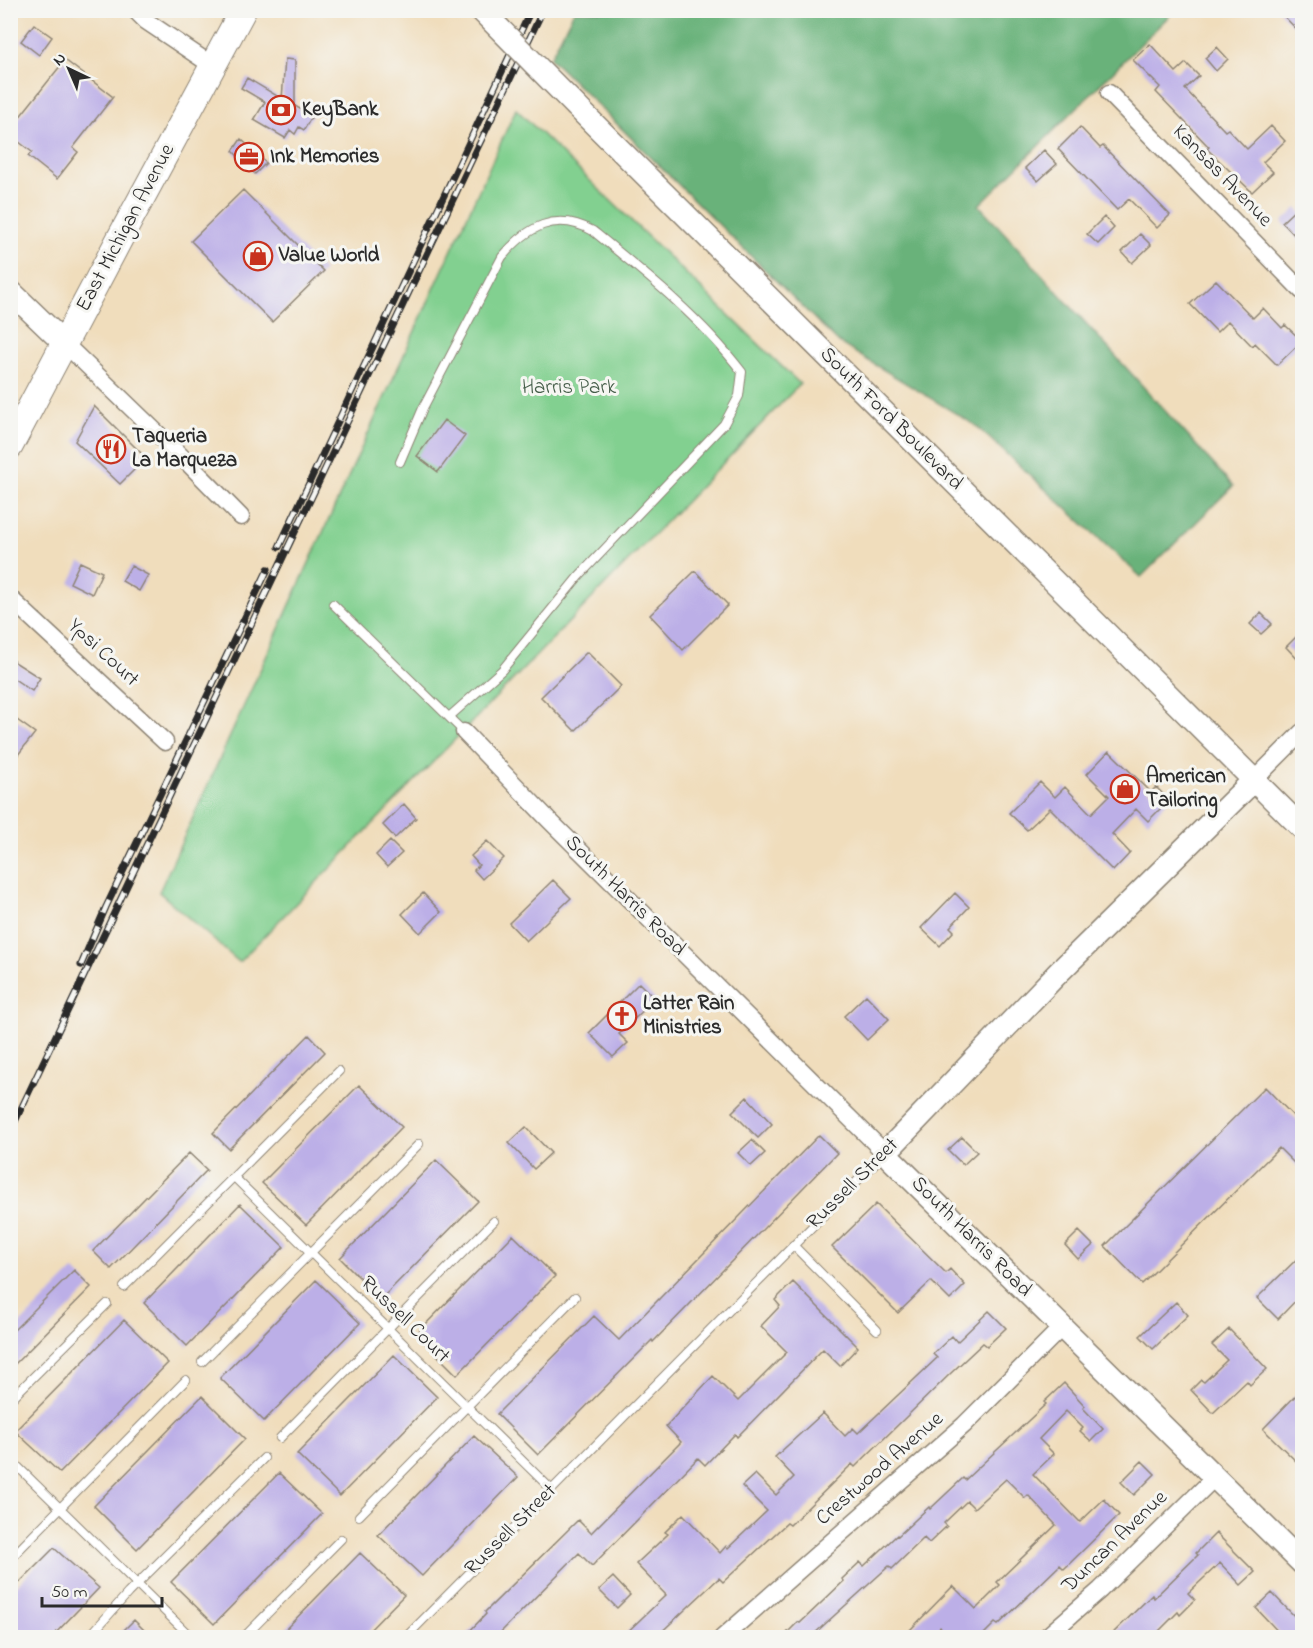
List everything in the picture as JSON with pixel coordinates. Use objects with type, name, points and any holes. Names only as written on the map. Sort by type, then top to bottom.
[{"type":"main road","name":"East Michigan Avenue","points":[[10,446],[243,10]]},
{"type":"street","points":[[135,10],[146,21],[213,66]]},
{"type":"street","name":"South Ford Boulevard","points":[[480,10],[1302,828]]},
{"type":"street","name":"Kansas Avenue","points":[[1109,93],[1302,291]]},
{"type":"street","points":[[10,291],[241,517]]},
{"type":"street","name":"Ypsi Court","points":[[10,598],[165,742]]},
{"type":"street","name":"South Harris Road","points":[[464,732],[549,820],[1302,1563]]},
{"type":"street","name":"Russell Street","points":[[885,1153],[1058,973],[1302,732]]},
{"type":"street","name":"Crestwood Avenue","points":[[722,1638],[964,1425],[1062,1327]]},
{"type":"street","name":"Duncan Avenue","points":[[1045,1638],[1100,1590],[1215,1477]]},
{"type":"lane","points":[[400,462],[423,408],[502,257],[528,231],[543,225],[563,221],[579,223],[593,231],[697,320],[721,344],[742,372],[739,396],[724,424],[578,577],[502,670],[449,717]]},
{"type":"lane","points":[[333,604],[464,732]]},
{"type":"lane","points":[[124,1287],[339,1071]]},
{"type":"lane","points":[[202,1362],[419,1144]]},
{"type":"lane","name":"Russell Street","points":[[405,1638],[885,1153]]},
{"type":"lane","name":"Russell Court","points":[[234,1177],[551,1489]]},
{"type":"lane","points":[[280,1438],[494,1221]]},
{"type":"lane","points":[[793,1245],[877,1330]]},
{"type":"lane","points":[[359,1516],[575,1298]]},
{"type":"lane","points":[[10,1400],[107,1304]]},
{"type":"lane","points":[[10,1559],[186,1380]]},
{"type":"lane","points":[[88,1638],[137,1584],[264,1458]]},
{"type":"lane","points":[[10,1459],[192,1638]]},
{"type":"lane","points":[[243,1638],[341,1539]]},
{"type":"path","points":[[1209,783],[1216,777]]},
{"type":"green space","points":[[574,11],[1174,11],[979,205],[1233,486],[1141,577],[975,425],[839,343],[550,58]]},
{"type":"green space","name":"Harris Park","points":[[516,109],[800,384],[239,962],[159,892]]},
{"type":"building","points":[[1278,10],[1302,10],[1302,35]]},
{"type":"building","points":[[34,24],[52,37],[39,55],[21,41]]},
{"type":"building","points":[[1150,44],[1176,72],[1186,63],[1199,76],[1185,89],[1225,131],[1228,129],[1247,149],[1271,126],[1285,141],[1263,162],[1273,172],[1252,192],[1207,149],[1209,147],[1156,92],[1160,87],[1133,60]]},
{"type":"building","points":[[1217,47],[1228,59],[1216,71],[1205,58]]},
{"type":"building","name":"KeyBank","points":[[285,59],[295,60],[295,106],[312,116],[304,130],[299,127],[295,134],[290,130],[285,138],[254,120],[265,102],[241,88],[247,78],[282,99]]},
{"type":"building","points":[[65,60],[113,97],[73,148],[78,152],[57,179],[28,156],[32,152],[10,135],[10,129]]},
{"type":"building","points":[[1080,127],[1100,148],[1103,146],[1170,215],[1157,228],[1129,199],[1117,210],[1058,149]]},
{"type":"building","name":"Ink Memories","points":[[241,139],[266,163],[255,174],[233,151]]},
{"type":"building","points":[[1044,150],[1057,164],[1038,181],[1025,168]]},
{"type":"building","name":"Value World","points":[[243,190],[324,271],[272,322],[191,241]]},
{"type":"building","points":[[1297,208],[1302,214],[1302,243],[1282,222]]},
{"type":"building","points":[[1104,217],[1114,228],[1098,244],[1087,234]]},
{"type":"building","points":[[1140,234],[1151,245],[1132,263],[1122,252]]},
{"type":"building","points":[[1216,280],[1253,318],[1263,308],[1282,328],[1285,325],[1302,341],[1277,365],[1255,343],[1252,346],[1228,321],[1217,332],[1190,304]]},
{"type":"building","name":"Taqueria La Marqueza","points":[[94,406],[146,458],[120,484],[75,441]]},
{"type":"building","points":[[444,420],[465,436],[438,472],[417,456]]},
{"type":"building","points":[[80,562],[102,572],[92,594],[70,583]]},
{"type":"building","points":[[131,566],[148,575],[139,591],[122,581]]},
{"type":"building","points":[[695,571],[728,605],[683,650],[650,615]]},
{"type":"building","points":[[1261,613],[1272,624],[1261,634],[1250,624]]},
{"type":"building","points":[[1302,631],[1302,664],[1286,647]]},
{"type":"building","points":[[587,652],[621,686],[575,731],[541,697]]},
{"type":"building","points":[[10,659],[40,678],[32,691],[10,676]]},
{"type":"building","points":[[10,715],[35,733],[10,765]]},
{"type":"building","points":[[1109,751],[1151,792],[1156,787],[1169,800],[1148,821],[1136,809],[1112,834],[1130,853],[1113,871],[1050,808],[1027,830],[1009,813],[1040,782],[1055,797],[1065,787],[1091,814],[1109,796],[1087,774]]},
{"type":"building","points":[[404,804],[416,818],[395,838],[383,825]]},
{"type":"building","points":[[390,841],[402,853],[387,867],[376,855]]},
{"type":"building","points":[[487,841],[504,858],[482,879],[474,870],[479,865],[471,856]]},
{"type":"building","points":[[553,880],[571,898],[526,941],[509,923]]},
{"type":"building","points":[[423,893],[441,912],[420,933],[402,914]]},
{"type":"building","points":[[955,893],[969,907],[950,927],[954,931],[940,946],[921,928]]},
{"type":"building","name":"Latter Rain Ministries","points":[[639,983],[655,999],[619,1034],[628,1043],[613,1057],[589,1033]]},
{"type":"building","points":[[866,995],[889,1019],[867,1040],[844,1016]]},
{"type":"building","points":[[309,1035],[325,1052],[229,1149],[213,1133]]},
{"type":"building","points":[[359,1085],[402,1127],[306,1225],[262,1183]]},
{"type":"building","points":[[1265,1087],[1302,1125],[1302,1171],[1279,1148],[1142,1284],[1105,1246]]},
{"type":"building","points":[[747,1097],[772,1124],[758,1138],[732,1112]]},
{"type":"building","points":[[526,1127],[551,1153],[534,1169],[509,1143]]},
{"type":"building","points":[[819,1135],[837,1153],[653,1342],[652,1340],[538,1455],[497,1414],[594,1316],[619,1340]]},
{"type":"building","points":[[962,1137],[977,1152],[963,1165],[948,1150]]},
{"type":"building","points":[[752,1140],[765,1153],[751,1166],[738,1153]]},
{"type":"building","points":[[189,1153],[207,1170],[111,1269],[93,1251]]},
{"type":"building","points":[[436,1160],[478,1201],[381,1299],[340,1258]]},
{"type":"building","points":[[240,1204],[284,1247],[187,1346],[144,1303]]},
{"type":"building","points":[[876,1204],[946,1273],[950,1269],[965,1285],[950,1300],[931,1281],[898,1313],[832,1247]]},
{"type":"building","points":[[1079,1231],[1093,1245],[1078,1259],[1065,1245]]},
{"type":"building","points":[[513,1235],[555,1276],[457,1375],[416,1334]]},
{"type":"building","points":[[1302,1254],[1302,1294],[1278,1319],[1257,1298]]},
{"type":"building","points":[[74,1270],[91,1287],[10,1369],[10,1334]]},
{"type":"building","points":[[316,1280],[360,1323],[264,1421],[220,1378]]},
{"type":"building","points":[[793,1282],[858,1347],[840,1366],[823,1349],[737,1437],[735,1434],[705,1465],[698,1458],[592,1566],[579,1553],[495,1638],[463,1638],[486,1614],[485,1612],[578,1520],[591,1533],[681,1442],[666,1426],[713,1376],[738,1401],[787,1352],[761,1326],[780,1306],[775,1300]]},
{"type":"building","points":[[1176,1302],[1188,1315],[1153,1349],[1140,1336]]},
{"type":"building","points":[[989,1311],[1006,1328],[987,1346],[983,1343],[855,1467],[852,1464],[790,1525],[787,1523],[723,1582],[719,1578],[655,1638],[621,1638],[666,1595],[636,1564],[668,1534],[665,1532],[683,1514],[720,1553],[726,1546],[728,1548],[767,1511],[742,1486],[755,1474],[776,1495],[794,1477],[775,1457],[823,1413],[845,1436],[853,1428],[858,1433],[937,1358],[933,1354],[952,1336],[957,1342]]},
{"type":"building","points":[[124,1320],[168,1363],[60,1473],[15,1431]]},
{"type":"building","points":[[1229,1329],[1267,1369],[1250,1385],[1247,1381],[1213,1413],[1191,1390],[1201,1380],[1204,1382],[1227,1360],[1212,1345]]},
{"type":"building","points":[[394,1355],[437,1397],[340,1496],[297,1454]]},
{"type":"building","points":[[1064,1383],[1103,1429],[1091,1441],[1080,1431],[1083,1428],[1066,1411],[1039,1439],[1054,1454],[1033,1474],[1080,1522],[1104,1499],[1119,1515],[1064,1569],[1060,1565],[998,1625],[995,1623],[980,1638],[949,1638],[940,1627],[929,1638],[918,1638],[910,1630],[953,1586],[976,1609],[1000,1585],[997,1582],[1056,1525],[1028,1495],[1025,1498],[1006,1479],[974,1508],[967,1501],[944,1523],[947,1526],[929,1543],[924,1538],[892,1569],[889,1566],[812,1636],[814,1638],[782,1638],[844,1581],[842,1579],[860,1562],[864,1566],[963,1478],[965,1480],[1046,1404],[1044,1402]]},
{"type":"building","points":[[1302,1389],[1302,1467],[1263,1429]]},
{"type":"building","points":[[202,1396],[245,1439],[137,1549],[94,1506]]},
{"type":"building","points":[[474,1436],[518,1477],[422,1576],[378,1535]]},
{"type":"building","points":[[1142,1461],[1155,1474],[1134,1495],[1121,1482]]},
{"type":"building","points":[[279,1473],[322,1514],[214,1624],[171,1582]]},
{"type":"building","points":[[1216,1533],[1255,1572],[1241,1585],[1220,1563],[1188,1593],[1195,1600],[1180,1615],[1178,1612],[1158,1632],[1164,1638],[1108,1638],[1152,1595],[1154,1598],[1198,1555],[1196,1553]]},
{"type":"building","points":[[54,1548],[99,1588],[51,1638],[10,1638],[10,1592]]},
{"type":"building","points":[[360,1553],[404,1595],[362,1638],[277,1638]]},
{"type":"building","points":[[613,1577],[630,1595],[617,1608],[599,1590]]},
{"type":"building","points":[[1272,1593],[1302,1624],[1302,1638],[1284,1638],[1256,1608]]},
{"type":"building","points":[[134,1620],[152,1638],[116,1638]]},
{"type":"railway","points":[[279,547],[531,10]]},
{"type":"railway","points":[[10,1132],[543,10]]},
{"type":"railway","points":[[81,965],[106,907],[268,569]]},
{"type":"place","name":"KeyBank","points":[[281,110]]},
{"type":"place","name":"Ink Memories","points":[[249,157]]},
{"type":"place","name":"Value World","points":[[258,256]]},
{"type":"place","name":"Taqueria La Marqueza","points":[[111,449]]},
{"type":"place","name":"American Tailoring","points":[[1125,789]]},
{"type":"place","name":"Latter Rain Ministries","points":[[622,1016]]}]
